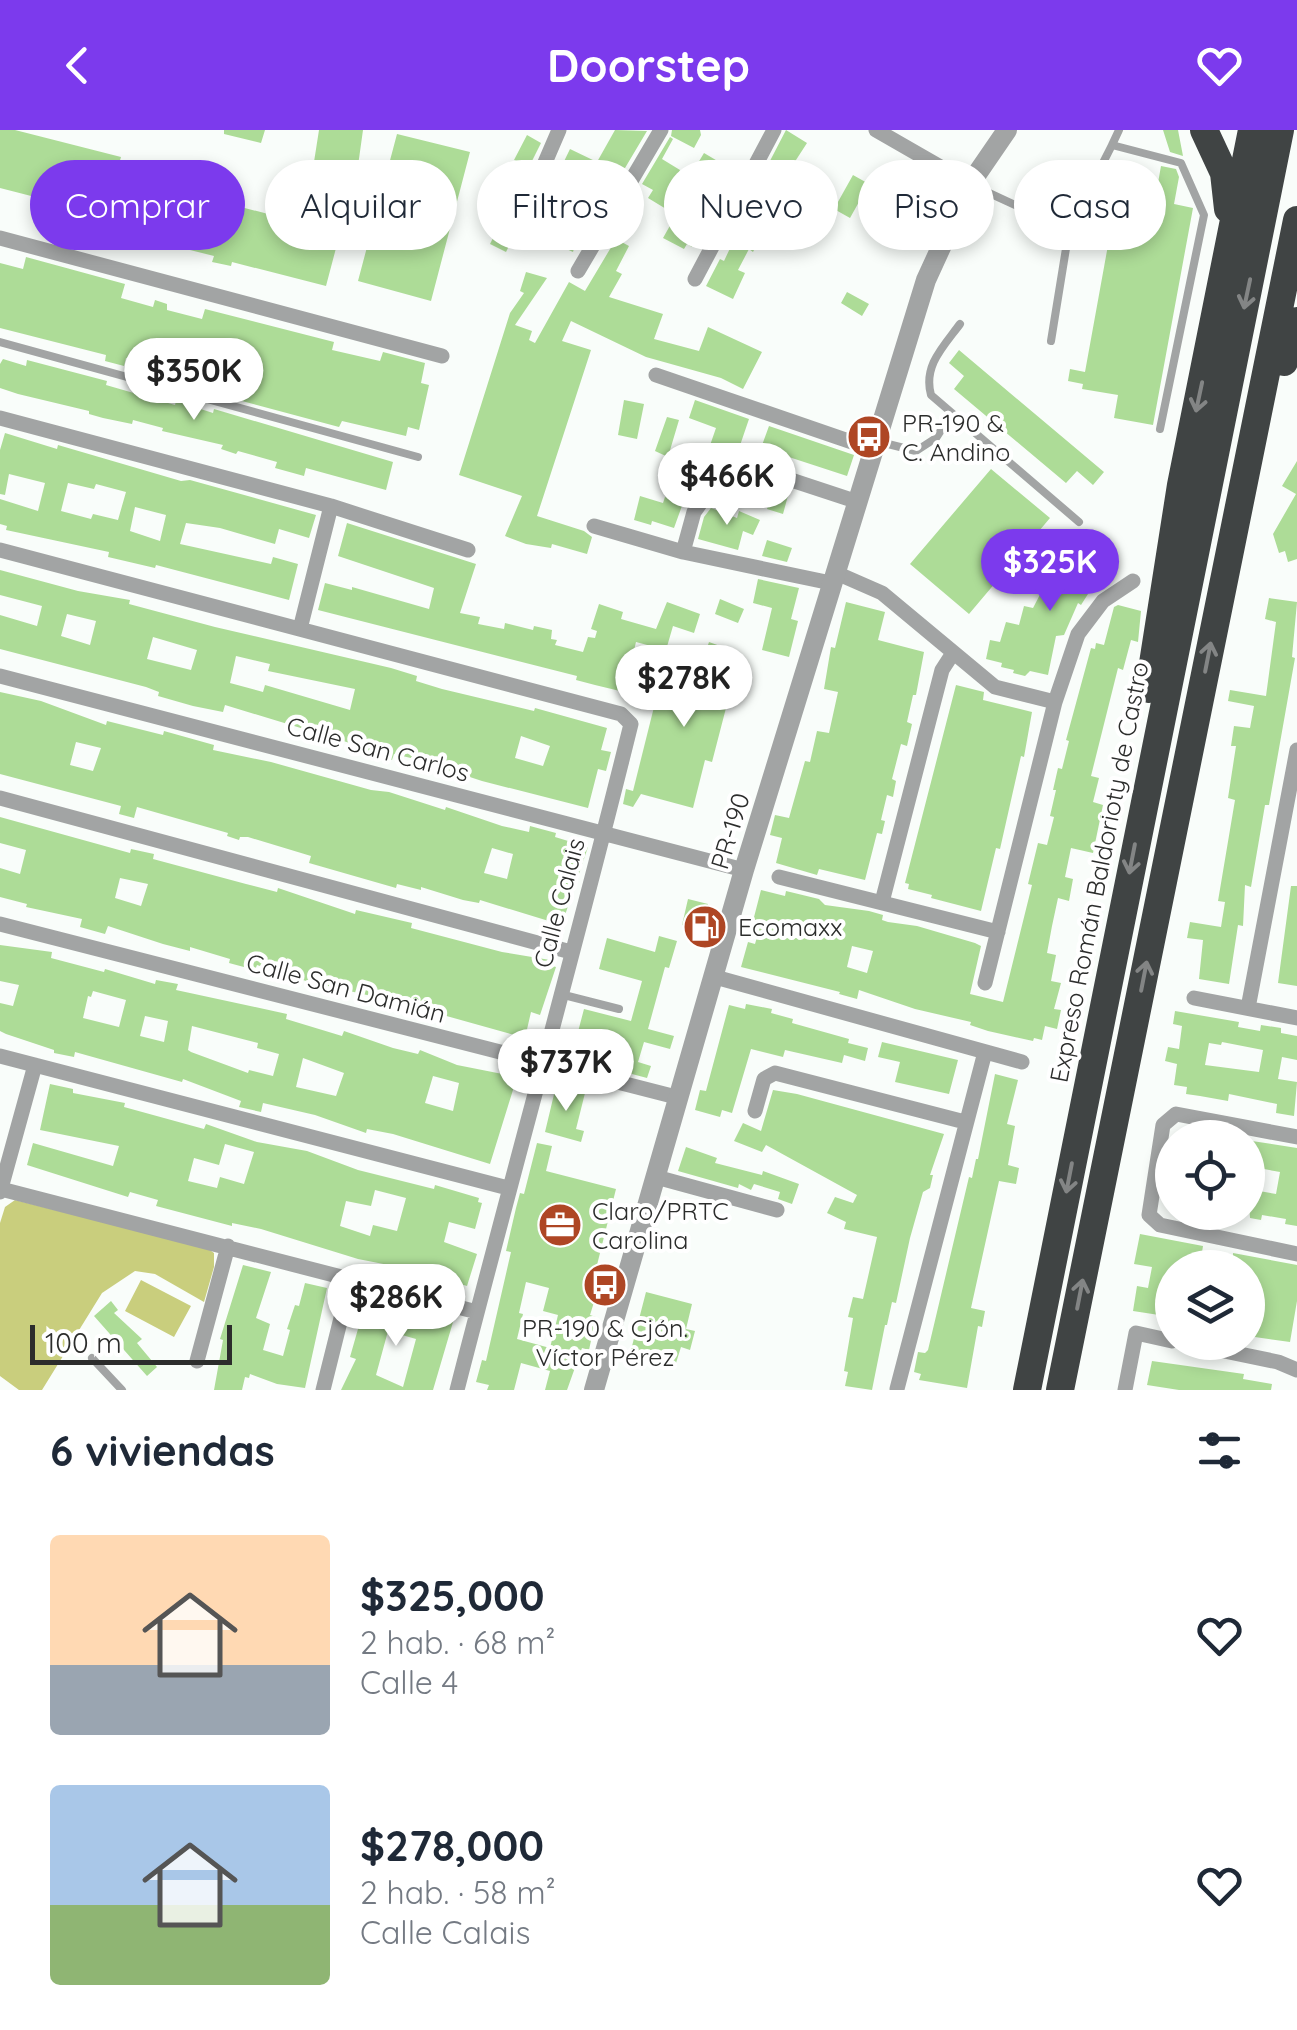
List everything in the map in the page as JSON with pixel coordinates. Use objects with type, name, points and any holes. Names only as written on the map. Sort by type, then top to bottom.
[{"type":"highway","points":[[1204,130],[1219,158],[1226,188],[1225,270]]},
{"type":"highway","points":[[1151,764],[1144,741],[1162,588],[1252,130]]},
{"type":"highway","name":"Expreso Román Baldorioty de Castro","points":[[1026,1390],[1280,130]]},
{"type":"highway","points":[[1060,1390],[1297,220]]},
{"type":"highway","points":[[1254,427],[1282,368],[1297,321]]},
{"type":"street","points":[[546,160],[559,130]]},
{"type":"street","points":[[578,271],[661,130]]},
{"type":"street","points":[[695,279],[774,130]]},
{"type":"street","points":[[876,130],[928,160]]},
{"type":"street","name":"PR-190","points":[[986,160],[1007,130]]},
{"type":"street","points":[[0,238],[442,356]]},
{"type":"street","name":"PR-190","points":[[594,1390],[832,577],[926,280],[940,250]]},
{"type":"street","points":[[656,375],[876,446]]},
{"type":"street","points":[[0,418],[331,506],[468,550]]},
{"type":"street","points":[[755,468],[858,502]]},
{"type":"street","points":[[683,552],[694,512],[710,490]]},
{"type":"street","points":[[0,550],[300,629],[331,506]]},
{"type":"street","points":[[594,526],[683,552],[832,577],[882,593],[995,687],[1055,702]]},
{"type":"street","points":[[985,983],[1055,702],[1078,634],[1103,601],[1132,580]]},
{"type":"street","name":"Calle Calais","points":[[300,629],[621,714],[631,724],[457,1390]]},
{"type":"street","points":[[882,902],[942,670],[953,653]]},
{"type":"street","name":"Calle San Carlos","points":[[0,676],[744,870]]},
{"type":"street","points":[[1248,1008],[1297,750]]},
{"type":"street","points":[[0,798],[571,952]]},
{"type":"street","points":[[779,878],[998,932]]},
{"type":"street","name":"Calle San Damián","points":[[0,924],[680,1098]]},
{"type":"street","points":[[715,977],[1022,1062]]},
{"type":"street","points":[[1194,998],[1297,1018]]},
{"type":"street","points":[[897,1389],[984,1052]]},
{"type":"street","points":[[0,1056],[508,1188]]},
{"type":"street","points":[[35,1065],[0,1190],[477,1312]]},
{"type":"street","points":[[755,1112],[764,1079],[775,1073],[965,1122]]},
{"type":"street","points":[[1297,1137],[1176,1114],[1163,1125],[1149,1215],[1160,1226],[1297,1254]]},
{"type":"street","points":[[656,1177],[777,1210]]},
{"type":"street","points":[[197,1360],[228,1246]]},
{"type":"street","points":[[323,1390],[351,1278]]},
{"type":"street","points":[[1124,1390],[1136,1333],[1155,1337]]},
{"type":"street","points":[[1265,1359],[1297,1370]]},
{"type":"lane","points":[[1104,160],[1120,130]]},
{"type":"lane","points":[[1112,145],[1181,163],[1204,215],[1160,429]]},
{"type":"lane","points":[[1052,341],[1066,250]]},
{"type":"lane","points":[[960,324],[934,360],[926,379],[930,395],[1079,522]]},
{"type":"lane","points":[[0,342],[418,457]]},
{"type":"lane","points":[[876,446],[916,450],[936,438],[952,413]]},
{"type":"lane","points":[[560,994],[619,1009]]},
{"type":"lane","points":[[92,1358],[122,1390]]},
{"type":"green space","points":[[15,1200],[207,1248],[214,1253],[214,1267],[204,1302],[155,1274],[135,1271],[102,1293],[42,1390],[19,1390],[0,1376],[0,1223],[5,1207]]},
{"type":"green space","points":[[141,1280],[191,1306],[174,1337],[125,1311]]},
{"type":"building","points":[[0,130],[15,130],[121,157],[30,160],[30,196],[0,188]]},
{"type":"building","points":[[224,130],[265,130],[261,143],[224,134]]},
{"type":"building","points":[[319,130],[363,130],[359,160],[314,160]]},
{"type":"building","points":[[615,130],[647,131],[630,160],[598,160]]},
{"type":"building","points":[[672,130],[700,130],[701,135],[694,148],[671,136]]},
{"type":"building","points":[[786,130],[807,143],[796,160],[770,160]]},
{"type":"building","points":[[1163,130],[1178,130],[1183,156],[1170,152]]},
{"type":"building","points":[[397,134],[470,152],[457,202],[457,160],[390,160]]},
{"type":"building","points":[[527,135],[541,143],[532,160],[514,160]]},
{"type":"building","points":[[670,137],[673,139],[662,159],[664,208],[648,198],[653,190],[644,185]]},
{"type":"building","points":[[570,149],[593,160],[565,160]]},
{"type":"building","points":[[1166,167],[1176,169],[1179,177],[1174,204],[1193,208],[1153,425],[1114,418],[1118,395],[1082,389],[1083,384],[1068,381],[1070,369],[1085,372],[1107,250],[1166,250]]},
{"type":"building","points":[[853,175],[858,178],[858,204],[850,218],[838,211],[838,202]]},
{"type":"building","points":[[245,208],[265,213],[265,250],[336,250],[326,286],[232,262],[231,266],[212,262],[214,256],[190,250],[245,250]]},
{"type":"building","points":[[366,250],[444,250],[431,301],[358,281]]},
{"type":"building","points":[[609,250],[627,250],[616,271],[622,274],[609,297],[663,314],[654,339],[699,351],[708,327],[762,352],[743,389],[721,378],[646,357],[571,321],[562,341],[591,350],[537,516],[592,537],[587,554],[552,544],[551,548],[526,544],[505,536],[522,496],[459,475],[510,313],[524,293],[520,291],[526,272],[547,278],[515,325],[532,331],[529,340],[535,343],[569,282],[585,291]]},
{"type":"building","points":[[729,250],[748,250],[738,270],[745,273],[733,299],[706,286],[720,259],[724,261]]},
{"type":"building","points":[[26,257],[125,284],[121,298],[153,307],[155,300],[167,304],[167,310],[202,319],[205,309],[334,342],[332,350],[380,361],[383,352],[425,363],[421,383],[429,385],[419,430],[408,427],[406,436],[342,421],[339,427],[242,401],[245,388],[126,358],[124,366],[105,361],[106,355],[0,328],[0,263],[23,269]]},
{"type":"building","points":[[847,292],[869,304],[862,316],[841,303]]},
{"type":"building","points":[[959,350],[1104,472],[1093,485],[1077,471],[1066,483],[954,389],[964,376],[949,363]]},
{"type":"building","points":[[3,359],[26,366],[27,360],[107,381],[106,385],[175,405],[176,401],[213,413],[214,409],[393,462],[386,490],[306,468],[304,476],[275,468],[277,462],[221,449],[223,445],[133,420],[132,424],[103,418],[0,388]]},
{"type":"building","points":[[624,400],[644,404],[637,439],[618,435]]},
{"type":"building","points":[[695,400],[749,419],[734,463],[707,454],[716,428],[689,418]]},
{"type":"building","points":[[667,417],[679,420],[668,457],[655,451]]},
{"type":"building","points":[[769,426],[854,455],[847,476],[761,448]]},
{"type":"building","points":[[5,433],[316,515],[309,538],[279,529],[275,544],[186,523],[180,544],[271,564],[273,557],[298,564],[289,600],[156,565],[155,568],[108,557],[109,552],[6,530],[7,526],[0,524],[0,499],[38,511],[45,483],[9,474],[5,495],[0,494],[0,450]],"holes":[[[68,483],[94,489],[96,484],[126,492],[118,520],[93,514],[91,519],[61,511]],[[135,507],[166,515],[160,541],[130,531]]]},
{"type":"building","points":[[1297,461],[1297,559],[1288,562],[1285,551],[1279,553],[1273,534],[1296,494],[1282,486]]},
{"type":"building","points":[[991,469],[1050,518],[969,614],[910,564]]},
{"type":"building","points":[[773,488],[789,492],[783,514],[767,509]]},
{"type":"building","points":[[640,496],[663,503],[665,497],[683,503],[674,528],[634,520]]},
{"type":"building","points":[[711,508],[737,518],[739,511],[760,520],[753,535],[743,531],[738,550],[698,539]]},
{"type":"building","points":[[347,523],[476,564],[460,613],[480,617],[478,624],[504,629],[505,623],[552,630],[555,645],[583,652],[588,637],[595,638],[597,631],[591,629],[599,604],[623,612],[621,619],[656,629],[667,602],[700,614],[694,633],[673,626],[666,650],[636,642],[624,692],[595,685],[576,680],[577,676],[318,610],[325,583],[429,609],[434,588],[338,556]]},
{"type":"building","points":[[1090,535],[1116,557],[1086,593],[1081,605],[1078,603],[1064,635],[1056,636],[1048,675],[1013,673],[1014,670],[1001,667],[1002,663],[986,659],[990,640],[1000,642],[1006,622],[1019,625],[1024,606],[1033,608],[1044,587],[1048,589],[1062,569],[1067,572],[1082,554],[1081,546]]},
{"type":"building","points":[[767,540],[792,548],[787,562],[762,556]]},
{"type":"building","points":[[0,570],[130,600],[129,604],[215,627],[391,668],[442,689],[607,728],[601,750],[611,752],[606,771],[598,769],[588,808],[415,759],[394,754],[392,760],[361,752],[363,747],[225,705],[223,712],[158,696],[159,692],[146,687],[0,649],[0,615],[37,626],[42,606],[0,595]],"holes":[[[67,614],[96,621],[90,645],[61,636]],[[153,637],[197,650],[191,670],[147,659]],[[236,656],[270,664],[268,671],[355,689],[350,710],[265,685],[263,692],[230,683]],[[521,736],[550,746],[543,766],[515,758]]]},
{"type":"building","points":[[758,579],[799,588],[791,619],[798,621],[789,657],[762,650],[772,608],[753,603]]},
{"type":"building","points":[[1269,598],[1297,602],[1292,657],[1295,658],[1251,887],[1245,885],[1243,926],[1238,925],[1229,984],[1199,979],[1203,940],[1187,938],[1190,922],[1221,927],[1225,902],[1218,901],[1235,800],[1228,798],[1236,746],[1231,746],[1234,726],[1250,728],[1254,706],[1228,701],[1230,690],[1266,696],[1276,622],[1265,619]]},
{"type":"building","points":[[720,599],[744,609],[738,623],[715,614]]},
{"type":"building","points":[[846,602],[885,612],[878,640],[924,652],[907,722],[912,724],[907,746],[901,744],[892,779],[896,781],[893,797],[887,795],[882,834],[877,833],[865,880],[819,869],[817,875],[776,863],[782,838],[770,835],[775,815],[789,818],[817,731],[829,733],[838,692],[824,689],[831,647],[835,648]]},
{"type":"building","points":[[1114,607],[1141,611],[1138,642],[1131,640],[1123,670],[1118,668],[1091,776],[1099,778],[1093,802],[1103,805],[1093,853],[1071,848],[1065,877],[1073,879],[1069,901],[1058,898],[1052,926],[1047,953],[1056,955],[1051,981],[1061,983],[1054,1009],[1061,1010],[1057,1029],[1045,1026],[1042,1040],[1033,1041],[988,1031],[970,1025],[971,1022],[859,990],[857,999],[741,967],[748,942],[755,944],[761,923],[753,921],[761,890],[785,896],[786,891],[819,899],[825,905],[869,911],[883,915],[882,920],[888,922],[917,926],[981,946],[970,994],[1003,1002],[1032,885],[1028,884],[1038,843],[1047,845],[1054,817],[1050,816],[1053,790],[1058,768],[1062,769],[1091,648],[1095,649],[1096,643],[1104,645]],"holes":[[[852,946],[873,951],[867,973],[847,967]]]},
{"type":"building","points":[[709,642],[734,651],[724,679],[733,681],[712,762],[705,760],[693,808],[641,794],[633,807],[623,804],[626,789],[633,791],[665,663],[699,672]]},
{"type":"building","points":[[956,685],[984,692],[983,700],[1032,712],[1024,757],[1021,756],[981,911],[931,898],[932,895],[908,889],[909,884],[905,883]]},
{"type":"building","points":[[0,692],[41,701],[106,725],[107,721],[163,735],[164,731],[214,745],[213,750],[389,792],[502,826],[529,832],[530,826],[588,847],[563,921],[553,918],[552,922],[421,887],[397,884],[396,888],[309,863],[311,856],[248,837],[239,840],[227,836],[228,833],[137,807],[134,818],[119,814],[121,806],[0,774]],"holes":[[[76,742],[101,748],[93,771],[70,765]],[[492,848],[513,854],[507,879],[484,873]]]},
{"type":"building","points":[[0,817],[130,853],[131,849],[154,854],[153,859],[277,892],[278,888],[355,914],[356,910],[412,923],[411,928],[550,960],[549,965],[556,967],[540,1015],[531,1012],[525,1038],[257,965],[255,970],[190,947],[190,951],[108,926],[105,934],[80,927],[82,919],[26,907],[27,904],[0,897],[0,868],[20,874],[26,850],[0,843]],"holes":[[[120,878],[148,884],[141,906],[115,898]]]},
{"type":"building","points":[[1291,886],[1297,886],[1297,986],[1278,983]]},
{"type":"building","points":[[688,899],[708,904],[702,930],[682,925]]},
{"type":"building","points":[[659,936],[677,941],[669,968],[665,967],[648,1029],[674,1036],[670,1049],[644,1042],[638,1062],[651,1066],[647,1078],[617,1070],[620,1060],[597,1054],[596,1059],[584,1056],[585,1050],[574,1047],[584,1009],[631,1021],[642,981],[599,969],[607,938],[655,952]]},
{"type":"building","points":[[0,945],[52,952],[51,958],[155,984],[156,980],[178,984],[176,990],[287,1014],[286,1019],[342,1036],[344,1031],[393,1048],[418,1054],[420,1050],[457,1065],[517,1077],[490,1164],[393,1134],[367,1129],[366,1133],[315,1115],[263,1103],[261,1112],[239,1107],[241,1101],[183,1079],[182,1082],[75,1052],[74,1057],[54,1053],[0,1031],[0,1003],[13,1006],[19,985],[0,981]],"holes":[[[93,991],[126,1000],[119,1027],[83,1018],[88,996]],[[145,1016],[168,1021],[164,1042],[140,1036]],[[192,1026],[258,1043],[257,1048],[279,1054],[273,1076],[249,1070],[248,1073],[188,1050]],[[303,1058],[344,1073],[336,1096],[296,1087]],[[433,1076],[459,1083],[453,1111],[425,1103]]]},
{"type":"building","points":[[746,1004],[772,1009],[771,1013],[793,1019],[792,1023],[868,1048],[865,1061],[844,1055],[842,1063],[785,1050],[783,1057],[751,1049],[732,1113],[722,1110],[720,1117],[695,1110],[700,1090],[706,1091],[729,1005],[745,1009]]},
{"type":"building","points":[[1175,1011],[1239,1022],[1238,1027],[1260,1031],[1261,1025],[1281,1028],[1281,1033],[1297,1036],[1297,1060],[1282,1057],[1278,1079],[1297,1082],[1294,1116],[1276,1113],[1277,1104],[1229,1094],[1228,1101],[1186,1094],[1187,1087],[1174,1085],[1177,1064],[1165,1061],[1168,1047],[1179,1049],[1182,1026],[1173,1024]],"holes":[[[1209,1043],[1263,1050],[1259,1072],[1205,1065]]]},
{"type":"building","points":[[882,1042],[958,1060],[949,1094],[895,1082],[900,1062],[878,1057]]},
{"type":"building","points":[[995,1074],[1018,1080],[1007,1124],[1015,1126],[1008,1165],[1019,1168],[1016,1184],[999,1181],[971,1308],[985,1311],[982,1327],[978,1326],[967,1388],[919,1380],[921,1374],[914,1372],[918,1352],[928,1350],[969,1177],[972,1178],[978,1159]]},
{"type":"building","points":[[50,1084],[204,1129],[206,1124],[257,1142],[307,1151],[358,1170],[479,1198],[482,1203],[475,1229],[449,1222],[444,1242],[477,1254],[467,1286],[358,1259],[261,1229],[232,1226],[156,1206],[158,1200],[130,1192],[128,1197],[27,1165],[33,1143],[113,1166],[119,1146],[40,1130]],"holes":[[[225,1144],[254,1152],[244,1184],[220,1177],[217,1188],[188,1181],[194,1158],[219,1165]],[[375,1190],[406,1198],[397,1231],[373,1225],[370,1236],[340,1226],[346,1201],[371,1206]]]},
{"type":"building","points":[[556,1086],[585,1093],[576,1129],[584,1131],[581,1142],[545,1132]]},
{"type":"building","points":[[773,1090],[944,1134],[930,1175],[930,1188],[923,1192],[896,1303],[892,1302],[885,1325],[872,1390],[845,1386],[848,1372],[844,1371],[853,1318],[848,1317],[853,1297],[863,1299],[877,1237],[844,1229],[846,1222],[827,1213],[835,1197],[853,1203],[857,1195],[766,1145],[762,1152],[734,1141],[743,1123],[761,1131]]},
{"type":"building","points":[[537,1143],[552,1146],[546,1171],[616,1189],[593,1281],[600,1283],[590,1315],[596,1317],[589,1350],[582,1348],[567,1390],[545,1390],[550,1371],[521,1363],[514,1390],[487,1390],[489,1385],[476,1382],[482,1360],[486,1361],[511,1252],[506,1251],[520,1193],[524,1194]],"holes":[[[526,1282],[549,1288],[543,1311],[558,1315],[550,1348],[517,1339]]]},
{"type":"building","points":[[1265,1143],[1297,1148],[1297,1226],[1285,1224],[1286,1219],[1265,1216],[1265,1192],[1276,1194],[1280,1172],[1265,1169]]},
{"type":"building","points":[[686,1147],[717,1158],[715,1163],[762,1175],[763,1171],[799,1184],[792,1204],[778,1199],[780,1192],[754,1184],[751,1190],[739,1184],[738,1188],[678,1171]]},
{"type":"building","points":[[1140,1234],[1203,1246],[1202,1250],[1155,1250],[1155,1314],[1133,1311],[1137,1286],[1148,1288],[1152,1267],[1134,1264]]},
{"type":"building","points":[[1265,1259],[1297,1265],[1297,1301],[1290,1342],[1265,1338]]},
{"type":"building","points":[[243,1265],[271,1272],[256,1318],[270,1324],[263,1350],[283,1356],[290,1330],[287,1329],[305,1283],[327,1288],[305,1388],[277,1384],[250,1374],[245,1377],[242,1390],[214,1390],[223,1340],[220,1339]]},
{"type":"building","points":[[646,1292],[692,1304],[686,1329],[695,1331],[690,1350],[681,1347],[676,1363],[631,1350]]},
{"type":"building","points":[[366,1295],[382,1299],[381,1303],[399,1310],[453,1322],[433,1390],[341,1390],[356,1359],[350,1357],[360,1322],[356,1321],[361,1298]],"holes":[[[388,1331],[416,1339],[403,1387],[376,1375]]]},
{"type":"building","points":[[111,1301],[118,1310],[114,1313],[142,1339],[137,1343],[157,1367],[147,1376],[94,1316]]},
{"type":"building","points":[[1152,1361],[1244,1374],[1243,1379],[1272,1384],[1271,1390],[1179,1390],[1147,1385]]},
{"type":"place","name":"PR-190 & C. Andino","points":[[869,437]]},
{"type":"place","name":"Ecomaxx","points":[[705,927]]},
{"type":"place","name":"Claro/PRTC Carolina","points":[[560,1225]]},
{"type":"place","name":"PR-190 & Cjón. Víctor Pérez","points":[[605,1285]]}]
